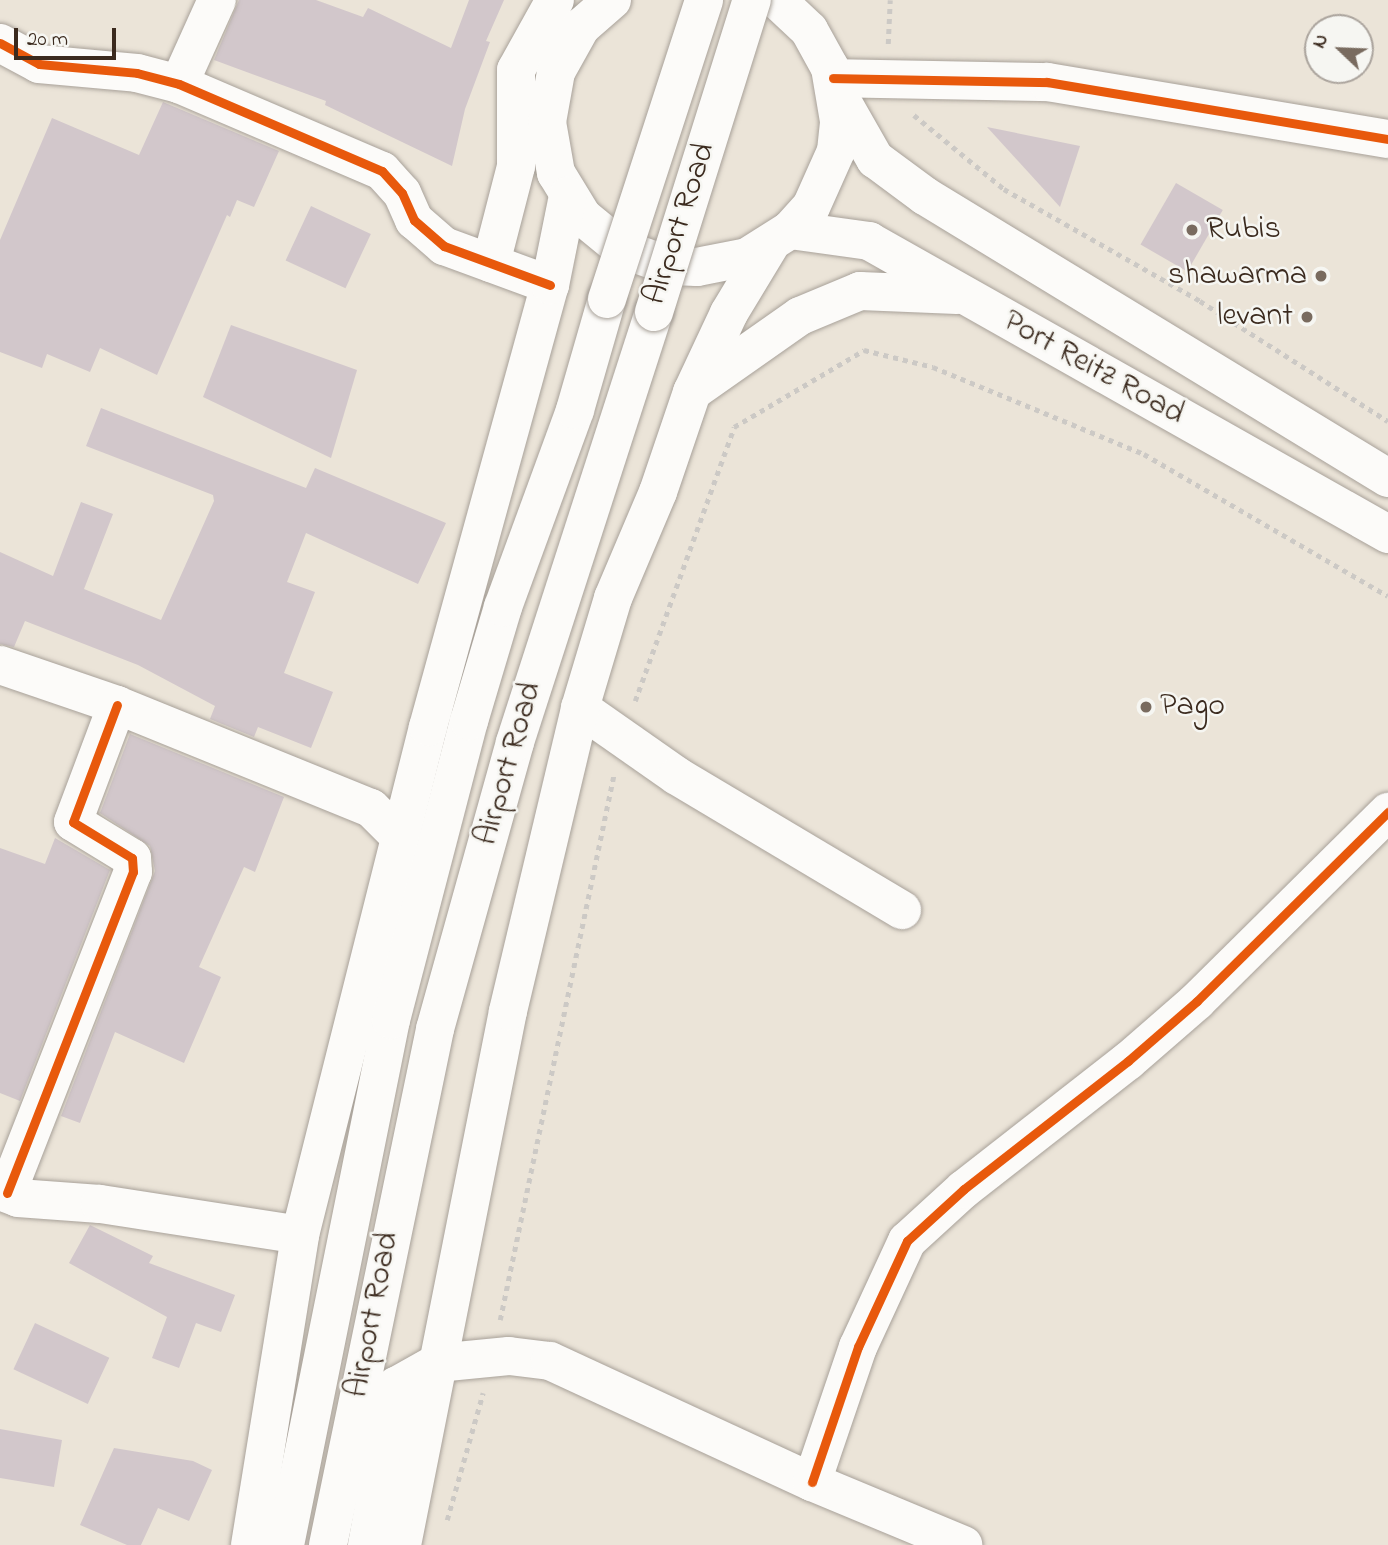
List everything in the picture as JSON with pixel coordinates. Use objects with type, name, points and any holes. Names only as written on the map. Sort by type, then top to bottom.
[{"type":"main road","points":[[179,84],[217,0]]},
{"type":"main road","points":[[491,263],[516,166],[516,71],[555,0]]},
{"type":"main road","points":[[612,0],[581,27],[566,48],[549,96],[550,148],[568,197],[601,235],[622,249],[670,266],[722,264],[780,237]]},
{"type":"main road","name":"Airport Road","points":[[285,1545],[391,1020],[469,721],[503,607],[575,410],[704,0]]},
{"type":"main road","name":"Airport Road","points":[[328,1545],[394,1213],[435,1029],[515,742],[752,0]]},
{"type":"main road","points":[[777,0],[814,15],[835,85],[875,159],[925,196],[1385,468]]},
{"type":"main road","points":[[0,43],[39,64],[137,73],[179,84],[382,171],[402,193],[414,220],[443,246],[550,285]]},
{"type":"main road","points":[[835,85],[889,78],[1047,82],[1388,139]]},
{"type":"main road","points":[[402,1545],[508,1011],[580,708],[612,598],[658,492],[692,392],[729,313],[780,237],[821,190],[836,151],[835,85]]},
{"type":"main road","points":[[250,1545],[300,1235],[400,837],[550,285],[568,197]]},
{"type":"main road","name":"Port Reitz Road","points":[[780,237],[869,242],[1388,534]]},
{"type":"main road","points":[[692,392],[800,316],[860,291],[963,295]]},
{"type":"main road","points":[[0,665],[117,705],[371,808],[400,837]]},
{"type":"main road","points":[[117,705],[73,822],[132,858],[133,872],[3,1192],[18,1198],[100,1204],[300,1235]]},
{"type":"main road","points":[[580,708],[677,776],[902,910]]},
{"type":"main road","points":[[811,1482],[858,1347],[907,1241],[964,1189],[1128,1061],[1197,1001],[1388,812]]},
{"type":"main road","points":[[367,1545],[396,1386],[437,1363],[493,1357],[550,1361],[811,1482],[963,1545]]},
{"type":"path","points":[[890,0],[889,78],[916,118],[1004,189],[1200,301],[1388,421]]},
{"type":"path","points":[[445,1524],[493,1357],[622,737],[734,427],[864,350],[933,367],[1144,454],[1388,596]]},
{"type":"building","points":[[239,0],[316,0],[363,17],[368,8],[451,48],[469,0],[504,0],[486,41],[490,42],[465,109],[452,166],[325,105],[326,101],[214,60]]},
{"type":"building","points":[[163,102],[279,151],[254,207],[237,200],[230,217],[227,215],[157,375],[100,348],[90,372],[47,354],[42,368],[0,352],[0,240],[52,118],[139,155]]},
{"type":"building","points":[[987,127],[1080,146],[1060,207]]},
{"type":"building","points":[[1176,183],[1223,210],[1187,271],[1140,244]]},
{"type":"building","points":[[311,206],[371,234],[345,288],[286,260]]},
{"type":"building","points":[[231,325],[357,370],[331,458],[203,397]]},
{"type":"building","points":[[101,408],[306,488],[315,468],[446,523],[418,584],[306,533],[287,582],[315,592],[284,673],[333,692],[311,748],[258,727],[254,737],[210,719],[215,706],[138,665],[25,621],[14,647],[0,644],[0,552],[53,576],[81,502],[113,514],[84,589],[161,620],[214,501],[213,495],[86,446]]},
{"type":"building","points":[[130,734],[284,797],[255,872],[244,867],[199,967],[221,977],[184,1063],[115,1032],[80,1123],[61,1116],[155,871],[150,846],[100,813]]},
{"type":"building","points":[[55,838],[110,870],[20,1101],[0,1093],[0,848],[45,864]]},
{"type":"building","points":[[90,1225],[153,1256],[149,1263],[235,1295],[221,1332],[196,1323],[179,1368],[152,1358],[167,1317],[69,1263]]},
{"type":"building","points":[[35,1323],[109,1358],[88,1404],[13,1369]]},
{"type":"building","points":[[0,1429],[62,1440],[54,1487],[0,1478]]},
{"type":"building","points":[[114,1448],[193,1461],[212,1470],[189,1521],[158,1508],[141,1545],[127,1545],[80,1525]]},
{"type":"cycle path","points":[[0,43],[39,64],[137,73],[179,84],[382,171],[402,193],[414,220],[444,246],[550,285]]},
{"type":"cycle path","points":[[833,78],[1047,82],[1388,139]]},
{"type":"cycle path","points":[[7,1193],[133,872],[132,858],[73,822],[117,705]]},
{"type":"cycle path","points":[[812,1482],[858,1347],[907,1241],[964,1189],[1128,1061],[1197,1001],[1388,812]]},
{"type":"place","name":"Rubis","points":[[1192,230]]},
{"type":"place","name":"shawarma","points":[[1321,276]]},
{"type":"place","name":"levant","points":[[1307,317]]},
{"type":"place","name":"Pago","points":[[1146,707]]}]
